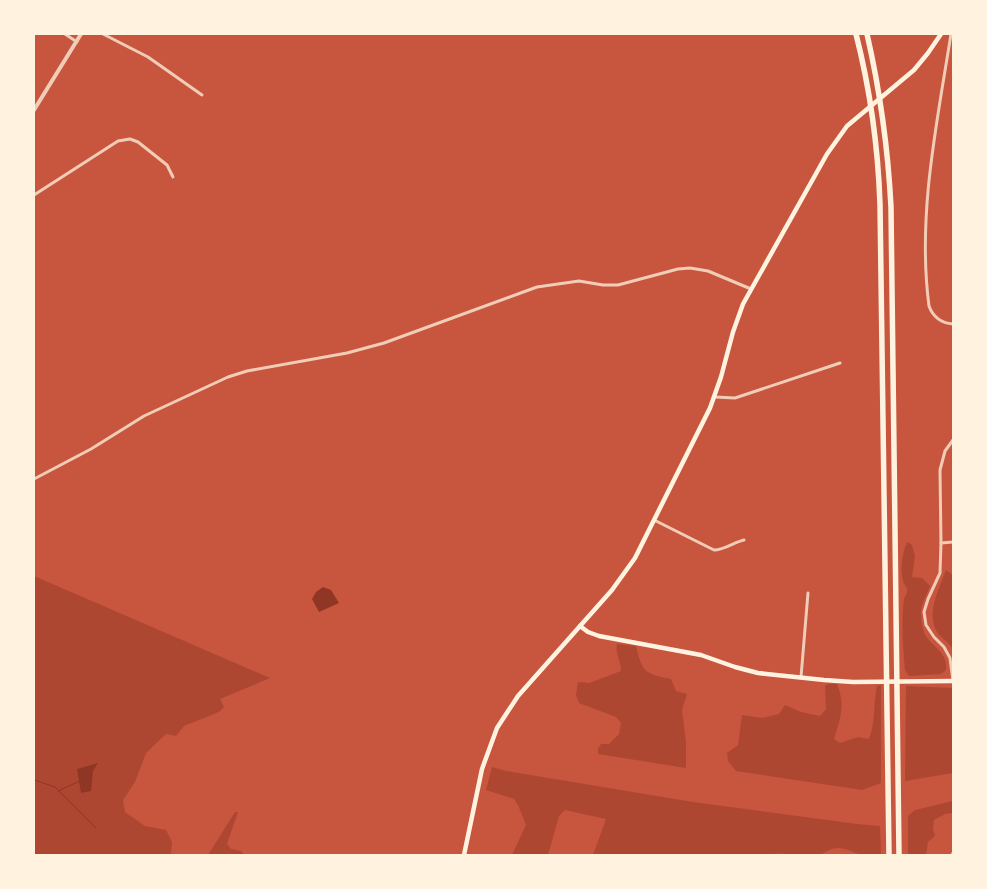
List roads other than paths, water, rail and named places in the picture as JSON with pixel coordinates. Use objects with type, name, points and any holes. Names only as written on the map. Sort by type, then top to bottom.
[{"type":"highway","points":[[855,34],[862,60],[874,132],[881,213],[889,855]]},
{"type":"highway","points":[[867,34],[879,92],[890,188],[899,855]]},
{"type":"main road","points":[[464,855],[482,769],[488,748],[497,728],[518,696],[626,572],[715,397],[736,323],[751,289],[834,144],[847,126],[907,76],[922,61],[941,34]]},
{"type":"main road","points":[[580,626],[591,633],[607,638],[701,655],[752,672],[801,678],[878,682],[953,681]]},
{"type":"street","points":[[65,34],[76,42]]},
{"type":"street","points":[[34,110],[81,34]]},
{"type":"street","points":[[103,34],[148,57],[202,95]]},
{"type":"street","points":[[951,34],[931,156],[925,232],[929,306],[938,319],[953,324]]},
{"type":"street","points":[[34,195],[124,139],[132,139],[141,144],[167,165],[173,176]]},
{"type":"street","points":[[34,479],[91,449],[144,416],[219,380],[247,371],[347,353],[384,343],[537,287],[579,281],[618,285],[678,269],[690,268],[708,271],[751,289]]},
{"type":"street","points":[[715,397],[735,398],[840,363]]},
{"type":"street","points":[[953,440],[945,451],[941,462],[942,543],[940,573],[926,605],[924,619],[930,632],[947,652],[953,681]]},
{"type":"street","points":[[654,520],[714,550],[722,549],[744,540]]},
{"type":"street","points":[[942,543],[953,542]]},
{"type":"street","points":[[801,678],[808,593]]},
{"type":"waterway","points":[[34,780],[55,787],[96,828]]},
{"type":"waterway","points":[[58,791],[80,781]]}]
